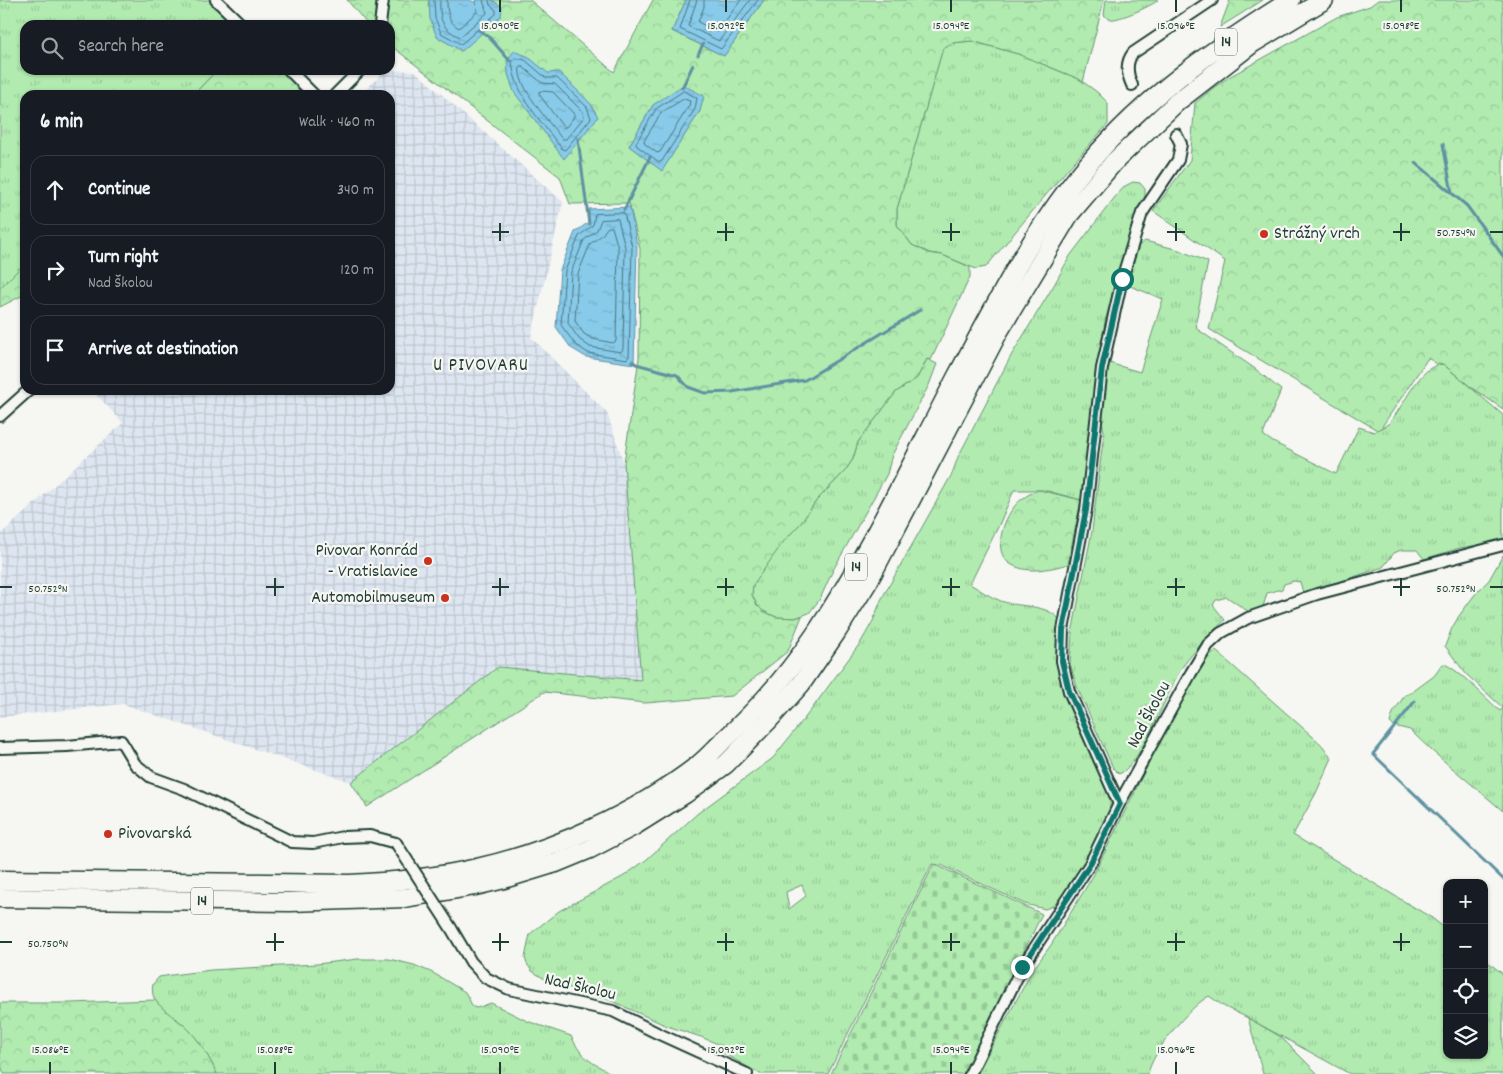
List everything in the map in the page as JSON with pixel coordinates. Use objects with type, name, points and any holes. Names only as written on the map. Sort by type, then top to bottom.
[{"type":"highway","name":"14","points":[[0,880],[340,884],[396,881],[444,874],[478,868],[524,855],[575,837],[626,811],[698,764],[750,715],[785,675],[815,634],[852,574],[1021,260],[1058,202],[1089,162],[1134,114],[1164,88],[1236,34],[1291,0]]},
{"type":"highway","name":"14","points":[[0,898],[290,902],[405,898],[504,879],[556,863],[590,849],[634,826],[685,794],[726,764],[768,721],[801,684],[836,633],[868,582],[999,331],[1069,215],[1114,162],[1177,102],[1253,43],[1324,0]]},
{"type":"street","points":[[381,20],[383,0]]},
{"type":"street","points":[[1132,85],[1127,68],[1129,58],[1133,53],[1212,0]]},
{"type":"street","points":[[222,2],[238,20]]},
{"type":"street","points":[[293,75],[309,90]]},
{"type":"street","points":[[340,90],[355,75]]},
{"type":"street","points":[[1120,804],[1069,691],[1062,661],[1063,630],[1086,510],[1102,368],[1122,279],[1142,214],[1178,160],[1181,144],[1176,134]]},
{"type":"street","points":[[0,416],[23,395]]},
{"type":"street","name":"Nad Školou","points":[[970,1074],[1022,967],[1090,864],[1120,804],[1208,645],[1221,633],[1248,618],[1316,594],[1503,545]]},
{"type":"street","name":"Nad Školou","points":[[0,748],[67,746],[122,741],[135,764],[151,777],[184,789],[292,842],[313,843],[343,837],[370,836],[396,843],[471,962],[486,978],[509,989],[612,1011],[747,1074]]},
{"type":"shaded area","points":[[395,70],[415,71],[563,202],[531,337],[607,413],[625,467],[641,680],[498,667],[351,782],[123,704],[0,717],[0,535],[123,423],[97,395],[395,395],[395,90],[365,90],[381,75],[395,75]]},
{"type":"green space","points":[[0,0],[210,0],[232,20],[20,20],[20,75],[212,75],[198,90],[20,90],[20,268],[0,288]]},
{"type":"green space","points":[[347,0],[376,0],[374,20],[364,20]]},
{"type":"green space","points":[[388,0],[429,0],[428,6],[502,7],[492,0],[530,0],[614,72],[653,0],[686,0],[672,31],[724,56],[764,0],[1104,0],[1083,82],[1018,54],[972,41],[952,43],[943,48],[897,209],[897,225],[912,245],[970,267],[970,277],[931,360],[927,359],[917,378],[896,392],[858,442],[853,459],[845,471],[816,501],[801,523],[784,541],[753,585],[752,595],[757,605],[763,611],[776,617],[795,618],[802,616],[788,651],[732,696],[645,703],[544,692],[367,807],[351,782],[498,667],[641,680],[624,463],[639,358],[640,249],[629,203],[570,204],[560,177],[395,49],[395,20],[386,20]],"holes":[[[667,97],[700,111],[662,170],[629,146],[653,105]]]},
{"type":"green space","points":[[1106,0],[1158,0],[1135,12],[1120,18],[1111,19],[1104,15]]},
{"type":"green space","points":[[1230,0],[1263,0],[1220,27]]},
{"type":"green space","points":[[1378,0],[1503,0],[1503,409],[1472,388],[1443,364],[1437,364],[1428,358],[1381,428],[1377,430],[1209,329],[1225,261],[1153,211],[1190,160],[1195,103],[1229,77],[1337,17],[1370,6]]},
{"type":"green space","points":[[972,41],[1018,54],[1079,79],[1108,103],[1108,124],[986,267],[976,269],[942,255],[929,253],[912,245],[897,225],[897,209],[943,47],[952,43]]},
{"type":"green space","points":[[212,75],[287,75],[296,84],[299,90],[198,90]]},
{"type":"green space","points":[[1133,182],[1140,183],[1145,189],[1145,196],[1125,250],[1105,322],[1081,500],[1044,490],[1014,490],[970,584],[1001,601],[1040,608],[1048,611],[1060,620],[1056,662],[1063,694],[1110,799],[1110,812],[1093,846],[1059,904],[1045,909],[1025,904],[941,865],[932,864],[828,1074],[760,1074],[723,1053],[725,1047],[667,1026],[612,1001],[548,981],[532,971],[525,958],[530,934],[559,911],[624,876],[646,860],[698,813],[773,758],[811,710],[861,642],[873,621],[881,600],[952,474],[958,457],[1011,356],[1070,256],[1125,186]],"holes":[[[802,885],[806,896],[789,909],[786,892]]]},
{"type":"green space","points":[[1145,241],[1179,250],[1208,262],[1196,321],[1197,329],[1254,368],[1281,390],[1263,435],[1336,474],[1359,427],[1374,432],[1388,424],[1419,379],[1434,366],[1443,364],[1503,415],[1503,541],[1460,548],[1424,559],[1417,550],[1401,550],[1394,553],[1383,567],[1342,581],[1303,592],[1300,582],[1294,581],[1284,584],[1282,589],[1267,593],[1263,607],[1249,612],[1227,597],[1216,600],[1213,605],[1225,620],[1183,666],[1145,742],[1136,757],[1119,774],[1113,768],[1077,687],[1070,664],[1072,633],[1092,531],[1104,432],[1102,423],[1103,397],[1109,363],[1140,372],[1163,299],[1125,284],[1137,247]]},
{"type":"green space","points":[[20,268],[20,297],[0,307],[0,288]]},
{"type":"green space","points":[[927,359],[937,364],[929,385],[892,455],[887,474],[833,570],[820,599],[809,613],[795,618],[776,617],[763,611],[757,605],[752,595],[753,585],[761,571],[784,540],[801,523],[816,501],[845,471],[853,459],[858,442],[896,392],[917,378]]},
{"type":"green space","points":[[1039,490],[1081,500],[1068,564],[1038,570],[1023,569],[1009,563],[1004,558],[1001,551],[1001,535],[1010,512],[1016,504]]},
{"type":"green space","points":[[1503,555],[1503,708],[1466,674],[1445,646],[1459,616],[1476,593],[1489,580]]},
{"type":"green space","points":[[1216,651],[1321,744],[1332,758],[1316,793],[1293,835],[1432,918],[1443,927],[1443,1059],[1488,1059],[1488,962],[1503,974],[1503,1074],[1350,1074],[1225,1007],[1209,996],[1192,1010],[1172,1031],[1156,1054],[1148,1074],[977,1074],[1032,971],[1051,945],[1093,876],[1168,724],[1208,656]]},
{"type":"green space","points":[[1443,664],[1455,670],[1500,711],[1503,708],[1503,811],[1410,730],[1394,726],[1390,723],[1393,713],[1405,695],[1411,693],[1434,676]]},
{"type":"green space","points":[[934,864],[1042,914],[964,1074],[831,1074]]},
{"type":"green space","points":[[358,959],[389,959],[414,965],[433,973],[465,992],[473,1007],[477,1008],[491,1003],[527,1021],[571,1036],[583,1055],[612,1074],[217,1074],[196,1039],[182,1023],[158,1004],[152,992],[153,984],[159,977],[211,970],[317,964]]},
{"type":"green space","points":[[155,1000],[195,1037],[217,1074],[4,1074],[0,1062],[0,1003]]},
{"type":"green space","points":[[1248,1018],[1281,1037],[1318,1074],[1263,1074]]},
{"type":"water","points":[[429,0],[470,0],[474,2],[477,0],[492,0],[502,7],[501,16],[462,51],[437,37],[430,19]]},
{"type":"water","points":[[686,0],[764,0],[724,56],[672,31]]},
{"type":"water","points":[[514,51],[527,56],[548,73],[559,72],[591,104],[598,117],[564,159],[514,92],[508,74],[507,60]]},
{"type":"water","points":[[683,85],[704,96],[700,111],[662,171],[629,146],[653,105]]},
{"type":"water","points":[[630,207],[637,246],[634,364],[586,357],[571,348],[556,327],[560,270],[575,232],[589,222],[589,209]]},
{"type":"waterway","points":[[479,30],[488,36],[510,61]]},
{"type":"waterway","points":[[698,55],[703,44]]},
{"type":"waterway","points":[[682,88],[693,65]]},
{"type":"waterway","points":[[578,139],[589,224]]},
{"type":"waterway","points":[[1443,144],[1452,193]]},
{"type":"waterway","points":[[624,210],[650,157]]},
{"type":"waterway","points":[[1416,163],[1467,206],[1503,256]]},
{"type":"waterway","points":[[632,361],[636,364],[677,375],[688,387],[705,393],[732,392],[805,380],[920,310]]},
{"type":"waterway","points":[[1415,701],[1373,754],[1503,879]]},
{"type":"place","name":"Strážný vrch","points":[[1264,234]]},
{"type":"place","name":"Pivovar Konrád - Vratislavice","points":[[428,561]]},
{"type":"place","name":"Automobilmuseum","points":[[445,598]]},
{"type":"place","name":"Pivovarská","points":[[108,834]]},
{"type":"district","name":"U PIVOVARU","points":[[481,366]]},
{"type":"route","points":[[1022,967],[1090,864],[1120,804],[1069,691],[1062,661],[1063,630],[1086,510],[1102,368],[1122,279]]}]
